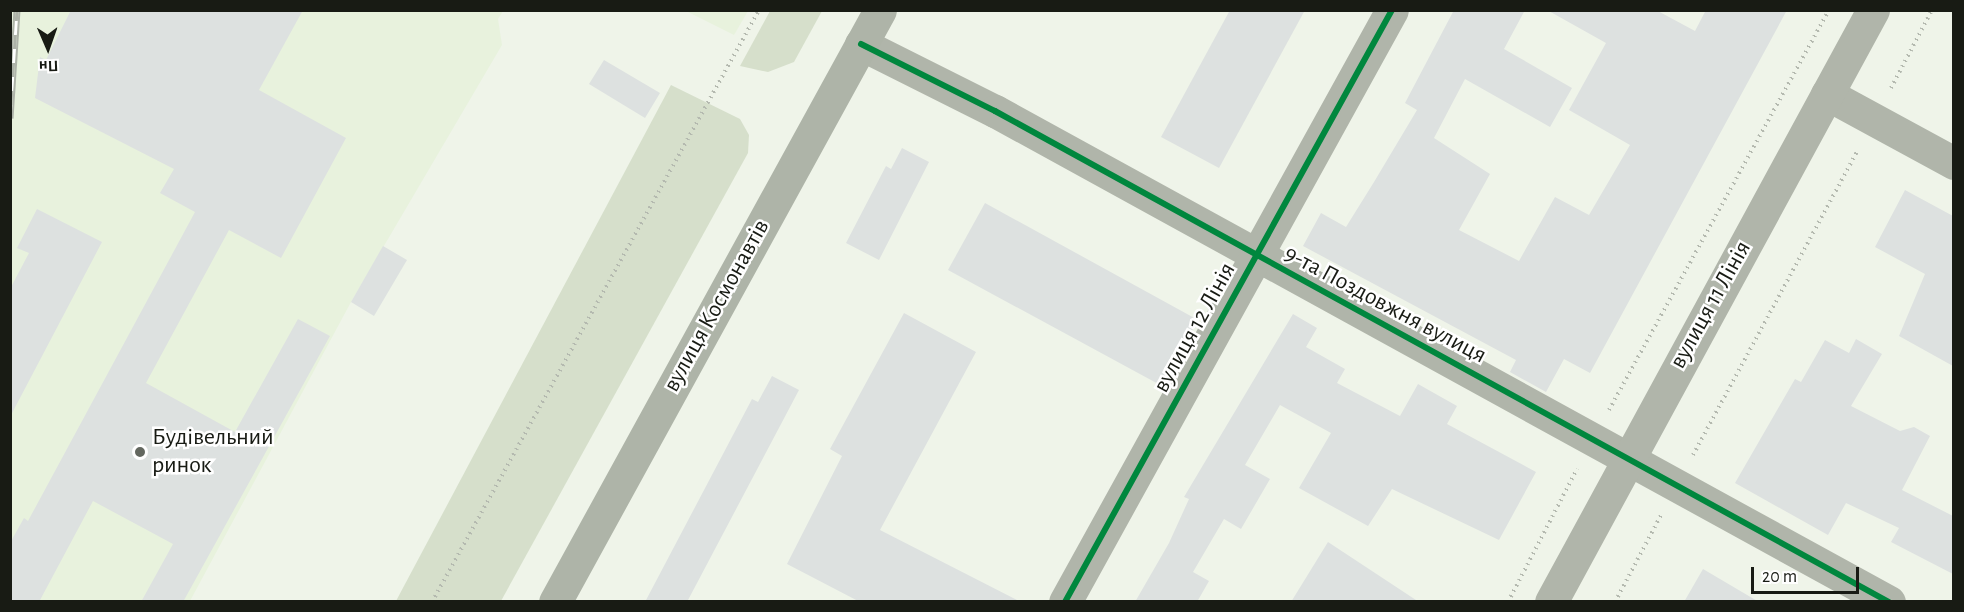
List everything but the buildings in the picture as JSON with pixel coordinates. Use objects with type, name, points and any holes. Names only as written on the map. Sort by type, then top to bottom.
[{"type":"main road","name":"вулиця Космонавтів","points":[[555,602],[880,10]]},
{"type":"street","name":"вулиця 12 Лінія","points":[[1065,602],[1392,10]]},
{"type":"street","name":"вулиця 11 Лінія","points":[[1551,602],[1627,457],[1873,10]]},
{"type":"street","name":"9-та Поздовжня вулиця","points":[[861,45],[994,111],[1889,602]]},
{"type":"street","points":[[1827,94],[1953,163]]},
{"type":"path","points":[[432,602],[759,10]]},
{"type":"path","points":[[1508,602],[1593,438],[1829,10]]},
{"type":"path","points":[[1616,602],[1932,10]]},
{"type":"shaded area","name":"Будівельний ринок","points":[[10,11],[503,11],[498,19],[502,45],[351,302],[190,601],[11,601]]},
{"type":"shaded area","points":[[686,11],[748,11],[734,35]]},
{"type":"shaded area","points":[[770,11],[822,11],[794,62],[768,72],[740,66]]},
{"type":"shaded area","points":[[671,85],[740,119],[749,135],[748,153],[501,601],[396,601]]},
{"type":"railway","points":[[10,118],[17,10]]},
{"type":"cycle path","points":[[1065,602],[1392,10]]},
{"type":"cycle path","points":[[861,44],[995,111],[1889,602]]},
{"type":"place","name":"Будівельний ринок","points":[[140,452]]}]
